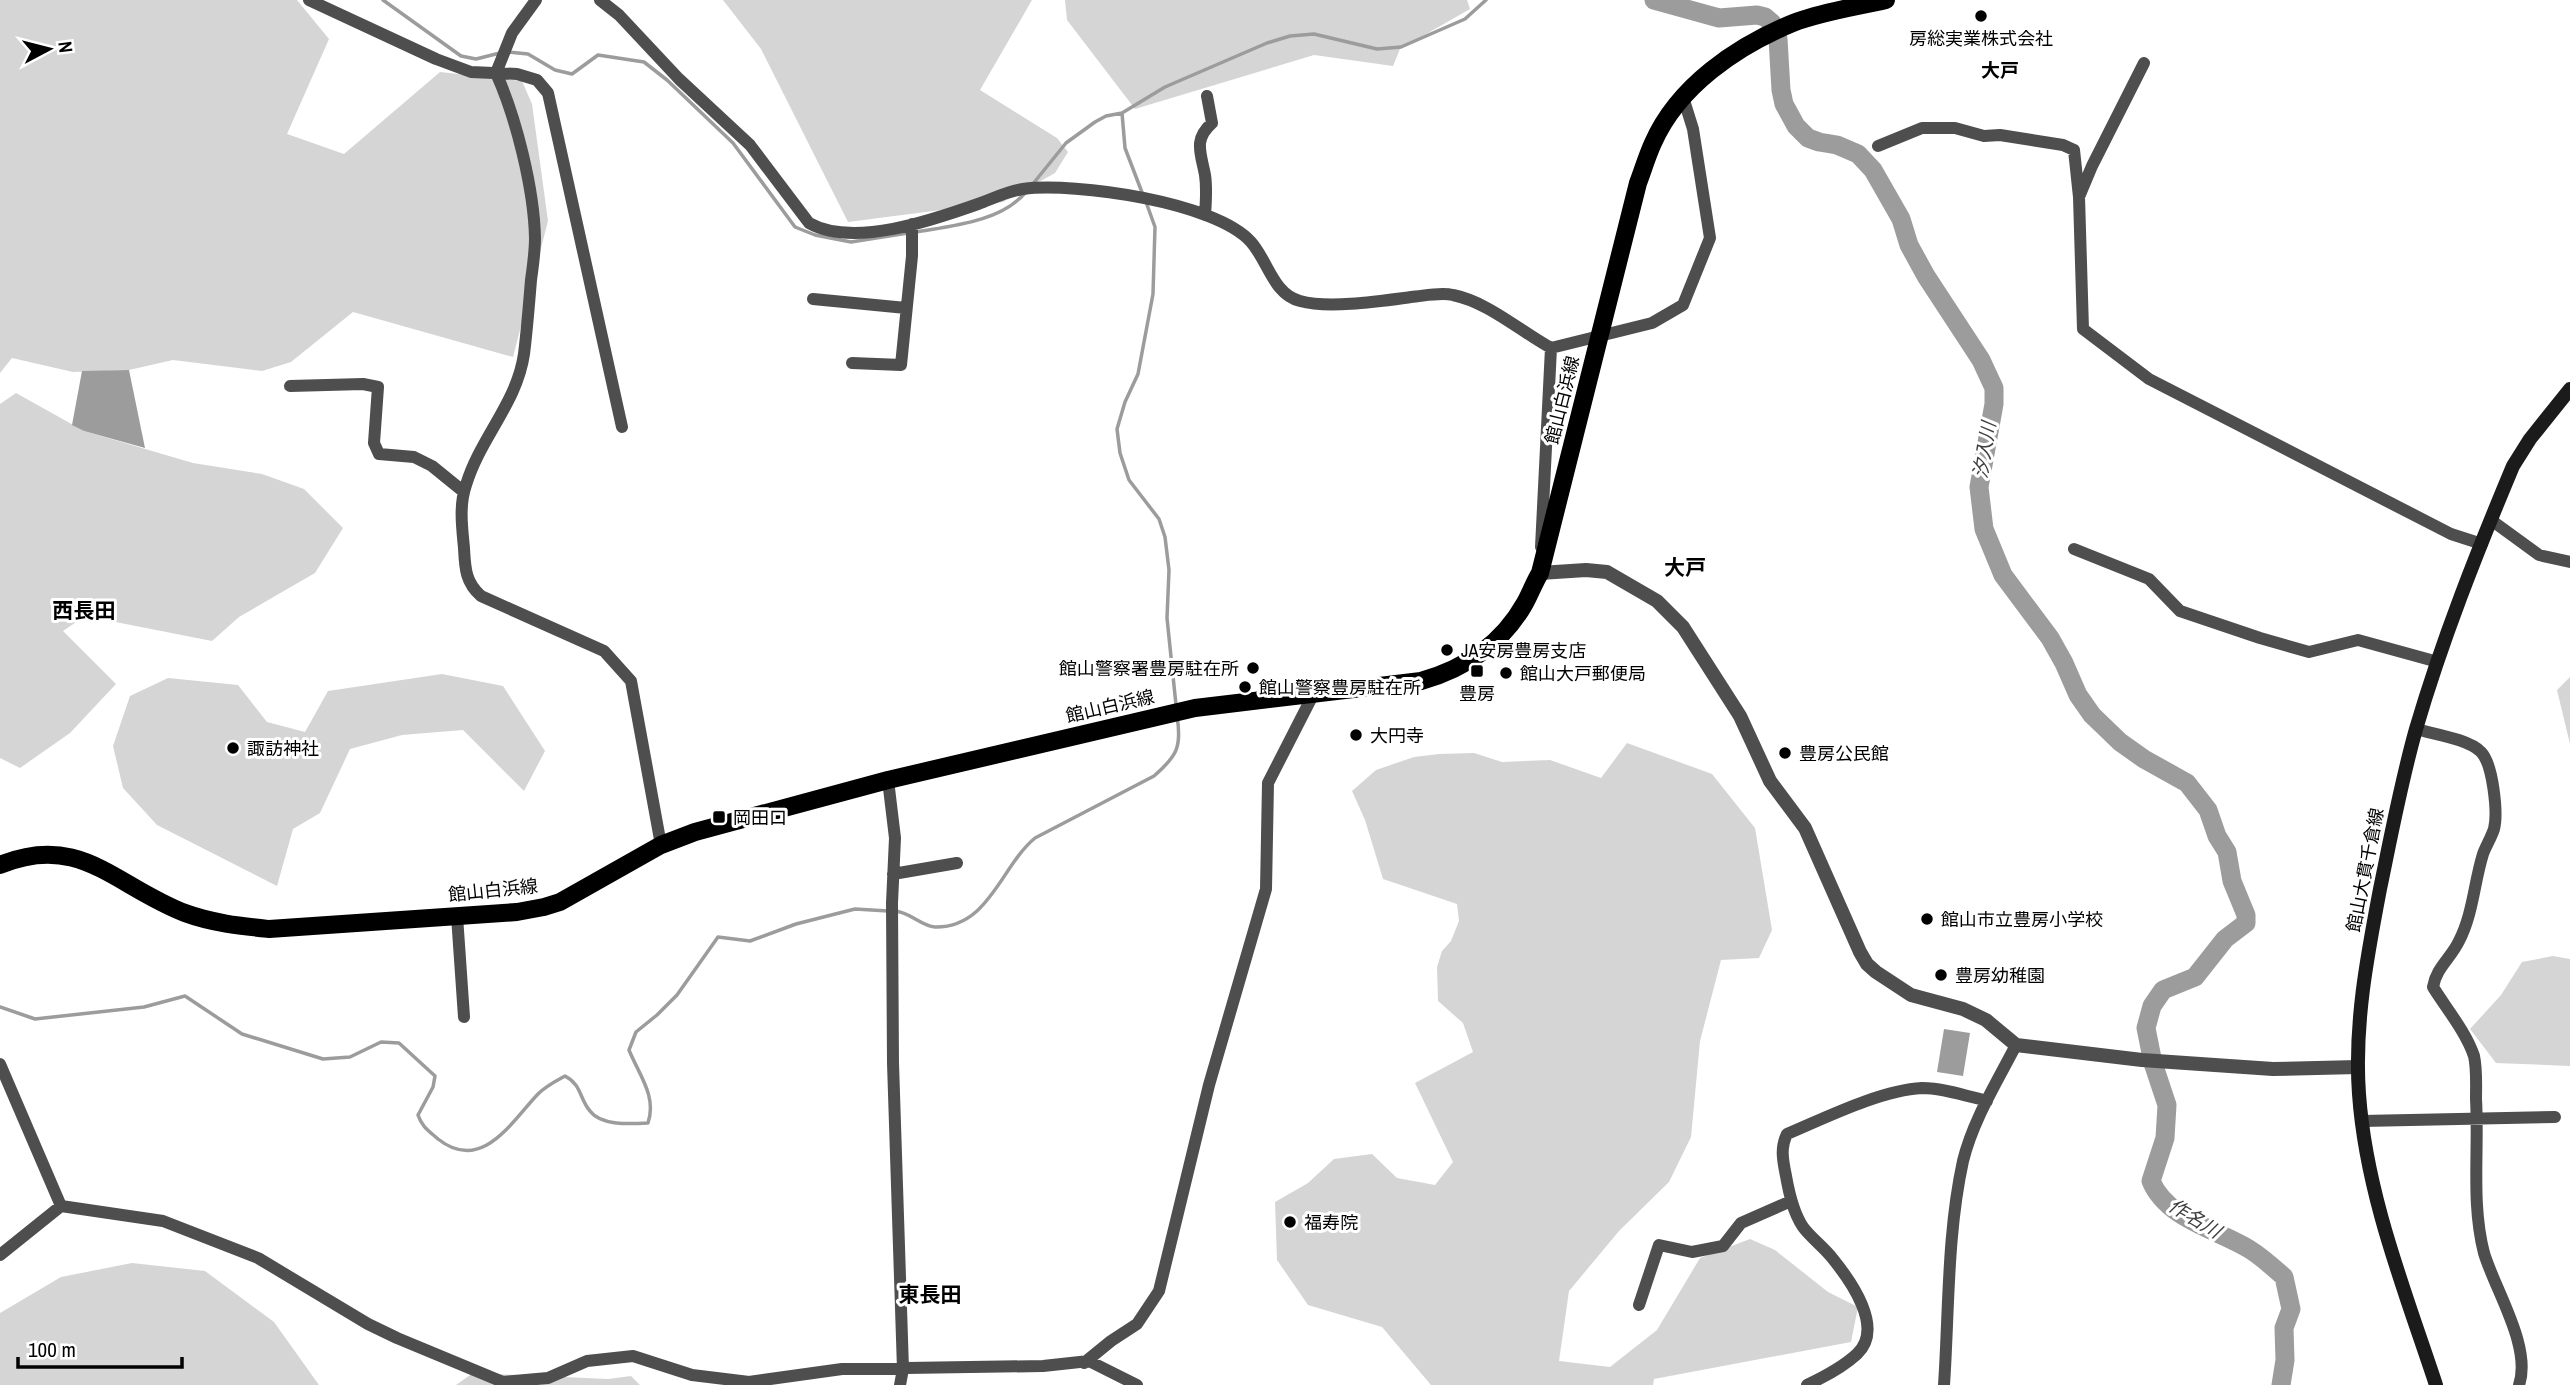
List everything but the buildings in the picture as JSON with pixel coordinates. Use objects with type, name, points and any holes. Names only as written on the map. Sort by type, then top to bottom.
[{"type":"main road","name":"館山白浜線","points":[[0,865],[34,854],[65,855],[86,860],[183,912],[240,926],[270,929],[517,912],[560,902],[661,845],[713,827],[888,780],[1195,708],[1421,681],[1461,667],[1480,655],[1511,623],[1525,604],[1540,573],[1638,183],[1654,141],[1683,97],[1701,79],[1741,50],[1794,23],[1886,0]]},
{"type":"main road","name":"館山大貫千倉線","points":[[2436,1385],[2378,1201],[2362,1121],[2358,1067],[2359,1030],[2367,958],[2401,786],[2438,662],[2513,466],[2530,439],[2570,389]]},
{"type":"street","points":[[309,0],[436,59],[471,72],[517,74],[537,80],[548,93],[622,427]]},
{"type":"street","points":[[536,0],[518,22],[496,73],[504,91],[532,198],[535,240],[524,356],[508,405],[476,460],[464,492],[462,529],[466,575],[481,596],[604,651],[631,681],[661,845]]},
{"type":"street","points":[[600,0],[619,15],[679,79],[750,145],[809,223],[817,228],[855,234],[912,232],[1021,190],[1087,190],[1125,196],[1193,210],[1238,230],[1251,242],[1278,285],[1287,295],[1300,301],[1371,302],[1451,295],[1473,301],[1551,348],[1652,323],[1683,305],[1710,238],[1693,129],[1683,97]]},
{"type":"street","points":[[2079,197],[2144,64]]},
{"type":"street","points":[[1205,215],[1205,178],[1199,147],[1202,131],[1212,123],[1207,96]]},
{"type":"street","points":[[1878,146],[1922,128],[1955,128],[1984,136],[2000,135],[2063,145],[2074,150],[2079,197],[2083,329],[2149,379],[2451,534],[2482,544]]},
{"type":"street","points":[[852,363],[901,365],[912,232]]},
{"type":"street","points":[[813,299],[906,308]]},
{"type":"street","points":[[1551,348],[1540,573],[1586,570],[1607,572],[1657,601],[1683,627],[1740,716],[1770,781],[1805,828],[1867,964],[1911,995],[1963,1009],[1986,1020],[2016,1045],[2142,1060],[2273,1069],[2358,1067]]},
{"type":"street","points":[[290,386],[363,384],[378,387],[374,443],[379,454],[414,457],[432,466],[464,492]]},
{"type":"street","points":[[2491,520],[2539,555],[2570,562]]},
{"type":"street","points":[[2074,549],[2149,579],[2180,611],[2260,638],[2309,652],[2358,640],[2438,662]]},
{"type":"street","points":[[1084,1363],[1137,1324],[1159,1291],[1209,1085],[1264,900],[1268,783],[1314,693]]},
{"type":"street","points":[[2416,729],[2468,744],[2483,752],[2495,801],[2494,828],[2483,854],[2472,905],[2459,942],[2435,975],[2433,987],[2470,1046],[2475,1059],[2477,1219],[2485,1256],[2522,1359],[2519,1385]]},
{"type":"street","points":[[888,780],[895,838],[892,903],[893,1063],[903,1369],[900,1385]]},
{"type":"street","points":[[893,874],[957,863]]},
{"type":"street","points":[[457,916],[464,1017]]},
{"type":"street","points":[[1944,1385],[1956,1205],[1963,1161],[1987,1101],[2016,1045]]},
{"type":"street","points":[[0,1064],[61,1206]]},
{"type":"street","points":[[1807,1385],[1859,1353],[1866,1341],[1867,1325],[1860,1296],[1831,1257],[1803,1227],[1791,1201],[1782,1155],[1783,1141],[1787,1134],[1848,1108],[1899,1092],[1923,1088],[1987,1101]]},
{"type":"street","points":[[2362,1121],[2554,1117]]},
{"type":"street","points":[[1639,1305],[1659,1245],[1692,1252],[1723,1245],[1741,1223],[1791,1201]]},
{"type":"street","points":[[0,1255],[61,1206],[163,1221],[258,1258],[368,1324],[503,1382],[548,1378],[587,1361],[633,1356],[692,1375],[749,1382],[842,1369],[1043,1366],[1089,1361],[1137,1385]]},
{"type":"shaded area","points":[[0,0],[297,0],[329,39],[287,134],[344,154],[440,72],[522,81],[532,104],[548,221],[513,357],[353,312],[291,362],[262,371],[173,360],[129,370],[73,372],[12,358],[0,373]]},
{"type":"shaded area","points":[[723,0],[1032,0],[980,90],[1057,138],[1068,152],[1055,173],[1003,202],[848,222],[761,49]]},
{"type":"shaded area","points":[[1065,0],[1467,0],[1470,9],[1400,49],[1393,66],[1314,55],[1135,109],[1067,20]]},
{"type":"shaded area","points":[[129,370],[145,448],[84,431],[72,425],[82,371]]},
{"type":"shaded area","points":[[16,393],[84,431],[193,463],[262,474],[304,489],[343,528],[315,573],[239,617],[212,641],[85,616],[63,631],[116,684],[70,733],[20,768],[0,758],[0,404]]},
{"type":"shaded area","points":[[442,674],[503,686],[545,751],[524,791],[463,730],[402,735],[350,749],[320,813],[293,829],[277,886],[157,825],[123,788],[113,746],[130,696],[168,678],[238,685],[267,722],[305,732],[328,691]]},
{"type":"shaded area","points":[[2570,677],[2570,744],[2557,690]]},
{"type":"shaded area","points":[[1627,743],[1712,774],[1755,828],[1772,930],[1759,958],[1721,960],[1700,1041],[1691,1137],[1669,1182],[1619,1231],[1569,1291],[1559,1361],[1610,1367],[1657,1330],[1700,1258],[1750,1239],[1775,1250],[1828,1292],[1858,1307],[1851,1342],[1654,1379],[1653,1385],[1431,1385],[1382,1327],[1308,1305],[1277,1260],[1275,1202],[1308,1183],[1334,1159],[1372,1154],[1397,1178],[1435,1185],[1453,1162],[1415,1083],[1473,1052],[1463,1023],[1438,1001],[1437,967],[1442,951],[1451,941],[1459,921],[1457,904],[1383,879],[1365,820],[1352,791],[1376,770],[1414,757],[1439,754],[1474,753],[1502,762],[1550,760],[1601,778]]},
{"type":"shaded area","points":[[2553,956],[2570,959],[2570,1066],[2496,1063],[2470,1029],[2501,995],[2522,962]]},
{"type":"shaded area","points":[[1944,1029],[1970,1033],[1963,1076],[1937,1072]]},
{"type":"shaded area","points":[[132,1263],[205,1271],[274,1322],[319,1385],[0,1385],[0,1313],[61,1277]]},
{"type":"shaded area","points":[[473,1373],[608,1379],[631,1376],[640,1385],[456,1385]]},
{"type":"waterway","points":[[383,0],[461,56],[476,59],[500,53]]},
{"type":"waterway","points":[[1032,185],[1066,143],[1095,122],[1106,116],[1122,113],[1165,87],[1267,43],[1290,36],[1314,34],[1377,49],[1401,47],[1465,19],[1486,0]]},
{"type":"waterway","name":"汐入川","points":[[1654,0],[1719,18],[1757,15],[1765,17],[1772,23],[1778,39],[1781,90],[1784,104],[1796,126],[1808,138],[1837,145],[1858,154],[1873,170],[1901,219],[1909,245],[1926,276],[1981,360],[1994,388],[1994,404],[1979,487],[1984,529],[2003,575],[2050,638],[2078,695],[2092,715],[2120,742],[2187,783],[2208,810],[2217,836],[2227,852],[2232,881],[2246,915],[2246,923],[2225,939],[2195,977],[2163,990],[2152,1006],[2146,1028],[2153,1063],[2167,1105],[2165,1138],[2151,1181],[2158,1194],[2180,1214],[2249,1249],[2284,1277],[2291,1309],[2284,1328],[2285,1360],[2281,1385]]},
{"type":"waterway","points":[[508,52],[528,54],[555,70],[572,74],[598,55],[644,62],[667,80],[733,143],[795,227],[815,235],[851,242],[908,233]]},
{"type":"waterway","points":[[1122,113],[1125,148],[1143,195]]},
{"type":"waterway","points":[[916,232],[989,217],[1015,203],[1025,193]]},
{"type":"waterway","points":[[1146,202],[1155,227],[1153,294],[1138,374],[1125,402],[1117,429],[1120,453],[1129,480],[1159,519],[1165,537],[1169,570],[1167,618],[1176,705]]},
{"type":"waterway","points":[[895,911],[935,927],[953,925],[969,917],[981,907],[1035,838],[1154,776],[1162,769],[1173,756],[1178,743],[1177,716]]},
{"type":"waterway","points":[[0,1007],[35,1019],[144,1007],[185,996],[242,1034],[323,1059],[350,1057],[381,1042],[399,1043],[435,1076],[433,1087],[418,1115],[422,1123],[438,1139],[454,1148],[469,1151],[495,1140],[541,1091],[565,1076],[575,1083],[586,1106],[595,1116],[609,1122],[648,1123],[649,1095],[629,1050],[636,1032],[677,995],[718,937],[750,941],[796,924],[855,909],[888,911]]},
{"type":"place","name":"房総実業株式会社","points":[[1981,16]]},
{"type":"place","name":"JA安房豊房支店","points":[[1447,650]]},
{"type":"place","name":"館山警察署豊房駐在所","points":[[1253,668]]},
{"type":"place","name":"豊房","points":[[1477,671]]},
{"type":"place","name":"館山大戸郵便局","points":[[1506,673]]},
{"type":"place","name":"館山警察豊房駐在所","points":[[1245,687]]},
{"type":"place","name":"大円寺","points":[[1356,735]]},
{"type":"place","name":"諏訪神社","points":[[233,748]]},
{"type":"place","name":"豊房公民館","points":[[1785,753]]},
{"type":"place","name":"岡田口","points":[[719,817]]},
{"type":"place","name":"館山市立豊房小学校","points":[[1927,919]]},
{"type":"place","name":"豊房幼稚園","points":[[1941,975]]},
{"type":"place","name":"福寿院","points":[[1290,1222]]},
{"type":"district","name":"大戸","points":[[2000,70]]},
{"type":"district","name":"大戸","points":[[1685,567]]},
{"type":"district","name":"西長田","points":[[84,610]]},
{"type":"district","name":"東長田","points":[[930,1294]]},
{"type":"water label","name":"作名川","points":[[2195,1218]]}]
